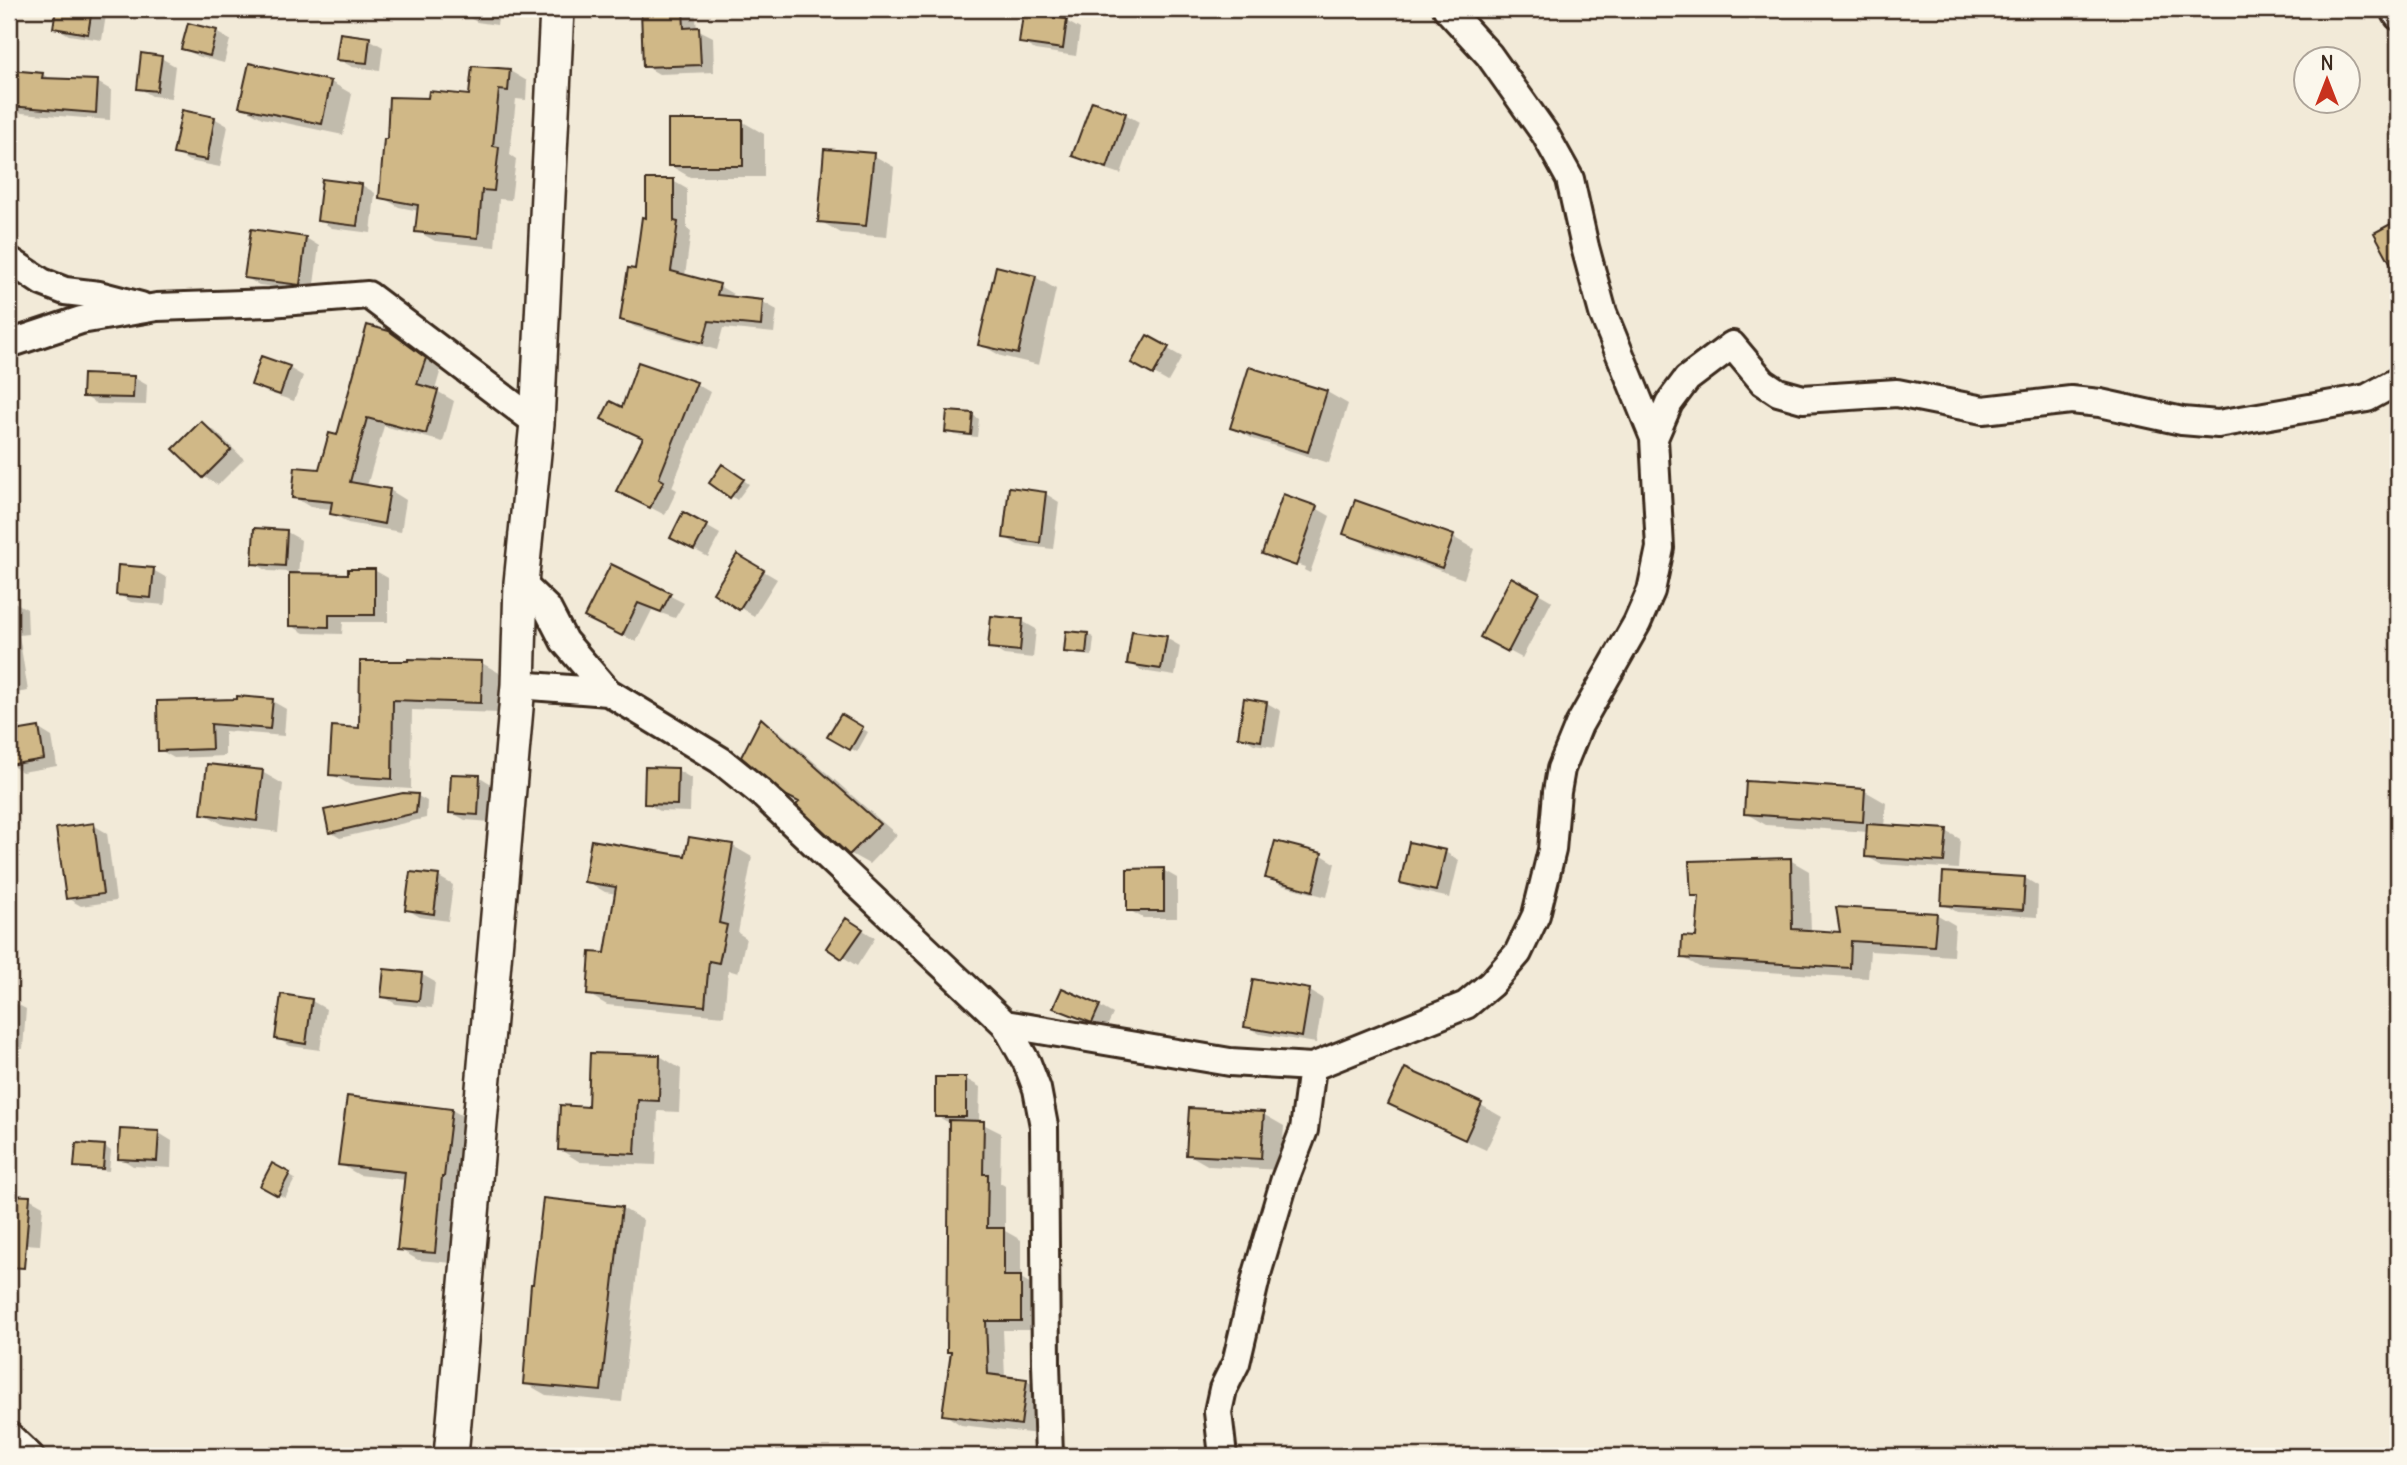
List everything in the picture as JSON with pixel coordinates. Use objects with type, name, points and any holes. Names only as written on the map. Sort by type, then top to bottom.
[{"type":"street","points":[[451,1456],[518,685],[520,583],[537,423],[557,9]]},
{"type":"street","points":[[1005,1024],[1230,1062],[1311,1067],[1466,1005],[1491,984],[1518,953],[1536,915],[1552,850],[1561,769],[1579,725],[1637,623],[1651,591],[1660,548],[1654,438],[1603,313],[1570,179],[1545,134],[1489,55],[1447,9]]},
{"type":"street","points":[[2394,9],[2398,16]]},
{"type":"street","points":[[9,260],[42,282],[65,291],[99,295],[149,308]]},
{"type":"street","points":[[9,344],[81,320],[149,308],[270,303],[368,295],[537,423]]},
{"type":"street","points":[[1654,438],[1669,403],[1687,379],[1732,345],[1763,382],[1778,392],[1803,399],[1897,393],[1983,410],[2071,400],[2207,424],[2241,421],[2367,398],[2398,381]]},
{"type":"street","points":[[520,583],[547,608],[564,641],[608,692],[720,760],[761,793],[1005,1024],[1027,1063],[1037,1089],[1044,1126],[1049,1456]]},
{"type":"street","points":[[518,685],[608,692]]},
{"type":"street","points":[[1223,1456],[1218,1412],[1223,1389],[1236,1363],[1257,1274],[1285,1179],[1304,1130],[1311,1067]]},
{"type":"street","points":[[9,1436],[30,1456]]},
{"type":"building","points":[[56,9],[92,9],[88,34],[53,28]]},
{"type":"building","points":[[641,9],[683,9],[684,28],[699,27],[701,65],[643,67]]},
{"type":"building","points":[[1023,14],[1067,19],[1063,49],[1019,43]]},
{"type":"building","points":[[188,23],[217,30],[210,56],[181,49]]},
{"type":"building","points":[[340,33],[370,37],[367,63],[336,60]]},
{"type":"building","points":[[141,53],[162,56],[157,91],[137,89]]},
{"type":"building","points":[[249,63],[331,81],[322,124],[239,107]]},
{"type":"building","points":[[472,66],[510,69],[508,91],[499,90],[493,146],[499,147],[494,191],[482,190],[478,238],[415,232],[418,205],[379,198],[384,139],[387,139],[389,97],[428,98],[429,91],[469,95]]},
{"type":"building","points":[[9,70],[43,73],[42,78],[98,80],[96,113],[9,106]]},
{"type":"building","points":[[1092,101],[1126,113],[1107,168],[1072,156]]},
{"type":"building","points":[[182,110],[215,117],[207,160],[173,154]]},
{"type":"building","points":[[668,120],[743,120],[743,166],[668,166]]},
{"type":"building","points":[[824,149],[874,153],[866,226],[818,222]]},
{"type":"building","points":[[322,179],[362,184],[357,226],[317,221]]},
{"type":"building","points":[[646,179],[674,179],[674,221],[678,222],[671,271],[720,284],[717,295],[763,300],[761,326],[709,321],[703,343],[620,320],[628,268],[635,269],[642,217],[646,218]]},
{"type":"building","points":[[2398,220],[2398,277],[2374,233]]},
{"type":"building","points":[[251,229],[306,237],[300,285],[244,278]]},
{"type":"building","points":[[996,266],[1036,276],[1018,354],[978,345]]},
{"type":"building","points":[[367,325],[389,331],[426,358],[417,384],[438,390],[426,434],[367,418],[350,482],[390,489],[384,524],[330,514],[332,502],[292,498],[295,467],[319,469],[329,433],[337,435]]},
{"type":"building","points":[[1147,335],[1169,347],[1153,375],[1131,363]]},
{"type":"building","points":[[261,356],[290,366],[280,395],[251,385]]},
{"type":"building","points":[[638,362],[697,382],[659,478],[664,481],[650,508],[616,491],[643,438],[601,419],[610,401],[622,407]]},
{"type":"building","points":[[1249,367],[1327,391],[1308,452],[1230,428]]},
{"type":"building","points":[[83,374],[134,376],[133,398],[82,397]]},
{"type":"building","points":[[947,411],[973,413],[971,435],[945,432]]},
{"type":"building","points":[[201,421],[231,450],[203,478],[173,449]]},
{"type":"building","points":[[722,464],[744,479],[730,498],[709,483]]},
{"type":"building","points":[[1009,487],[1046,492],[1040,543],[1003,538]]},
{"type":"building","points":[[1283,494],[1317,506],[1296,566],[1262,554]]},
{"type":"building","points":[[1355,500],[1454,535],[1442,568],[1343,534]]},
{"type":"building","points":[[683,512],[707,525],[694,550],[670,538]]},
{"type":"building","points":[[254,528],[287,530],[285,566],[252,564]]},
{"type":"building","points":[[737,554],[764,570],[739,610],[713,593]]},
{"type":"building","points":[[611,564],[671,593],[661,612],[638,603],[622,636],[584,617]]},
{"type":"building","points":[[118,565],[154,568],[151,598],[116,595]]},
{"type":"building","points":[[348,569],[375,569],[375,615],[329,615],[329,627],[289,626],[289,573],[348,574]]},
{"type":"building","points":[[1511,577],[1539,592],[1508,652],[1480,637]]},
{"type":"building","points":[[991,616],[1023,619],[1020,651],[988,648]]},
{"type":"building","points":[[1066,631],[1088,633],[1086,654],[1064,652]]},
{"type":"building","points":[[1132,631],[1167,636],[1161,669],[1127,664]]},
{"type":"building","points":[[360,661],[482,661],[481,703],[393,700],[392,779],[329,775],[332,726],[359,728]]},
{"type":"building","points":[[237,696],[273,699],[270,729],[211,724],[212,749],[158,751],[157,701],[237,699]]},
{"type":"building","points":[[1244,698],[1267,702],[1261,741],[1238,737]]},
{"type":"building","points":[[841,714],[863,727],[850,750],[827,737]]},
{"type":"building","points":[[761,718],[880,824],[849,855],[796,805],[799,802],[787,796],[741,757]]},
{"type":"building","points":[[39,727],[44,759],[9,765],[9,732]]},
{"type":"building","points":[[207,764],[263,770],[257,821],[201,814]]},
{"type":"building","points":[[645,767],[678,768],[677,805],[644,804]]},
{"type":"building","points":[[451,774],[480,775],[478,815],[449,813]]},
{"type":"building","points":[[1746,781],[1865,789],[1863,822],[1744,814]]},
{"type":"building","points":[[403,793],[418,794],[416,813],[329,833],[324,810]]},
{"type":"building","points":[[94,823],[103,894],[66,899],[56,828]]},
{"type":"building","points":[[1867,824],[1947,829],[1944,862],[1865,857]]},
{"type":"building","points":[[689,837],[733,844],[719,923],[727,925],[719,963],[709,961],[705,1006],[587,995],[590,952],[605,953],[616,887],[584,882],[591,840],[685,856]]},
{"type":"building","points":[[1275,841],[1322,853],[1313,891],[1265,878]]},
{"type":"building","points":[[1409,842],[1446,850],[1436,891],[1400,883]]},
{"type":"building","points":[[1791,858],[1792,929],[1840,932],[1836,907],[1937,913],[1934,946],[1851,941],[1850,968],[1681,958],[1682,936],[1696,937],[1699,896],[1691,896],[1689,861]]},
{"type":"building","points":[[1164,868],[1164,911],[1127,911],[1127,869]]},
{"type":"building","points":[[410,872],[439,875],[434,914],[405,910]]},
{"type":"building","points":[[1943,872],[2025,877],[2023,910],[1941,905]]},
{"type":"building","points":[[846,918],[863,929],[842,959],[826,948]]},
{"type":"building","points":[[384,969],[422,973],[419,1001],[381,997]]},
{"type":"building","points":[[1253,979],[1310,989],[1302,1037],[1244,1027]]},
{"type":"building","points":[[1062,988],[1100,1005],[1092,1023],[1053,1008]]},
{"type":"building","points":[[281,994],[312,999],[306,1044],[275,1039]]},
{"type":"building","points":[[590,1053],[660,1055],[659,1101],[638,1100],[635,1154],[558,1150],[560,1105],[588,1107]]},
{"type":"building","points":[[1405,1068],[1482,1103],[1465,1140],[1388,1104]]},
{"type":"building","points":[[935,1077],[966,1077],[966,1117],[935,1117]]},
{"type":"building","points":[[347,1096],[452,1109],[435,1253],[397,1250],[405,1172],[338,1165]]},
{"type":"building","points":[[1189,1108],[1264,1112],[1261,1159],[1186,1155]]},
{"type":"building","points":[[949,1120],[984,1121],[983,1174],[988,1174],[987,1228],[1004,1228],[1004,1276],[1021,1276],[1021,1321],[986,1321],[988,1374],[1027,1379],[1021,1425],[942,1415],[951,1352],[947,1352]]},
{"type":"building","points":[[120,1129],[159,1131],[157,1161],[118,1159]]},
{"type":"building","points":[[76,1143],[105,1145],[103,1169],[74,1167]]},
{"type":"building","points":[[272,1163],[290,1173],[278,1196],[260,1186]]},
{"type":"building","points":[[9,1195],[30,1196],[24,1268],[9,1267]]},
{"type":"building","points":[[543,1198],[622,1207],[601,1391],[523,1384],[531,1284]]}]
